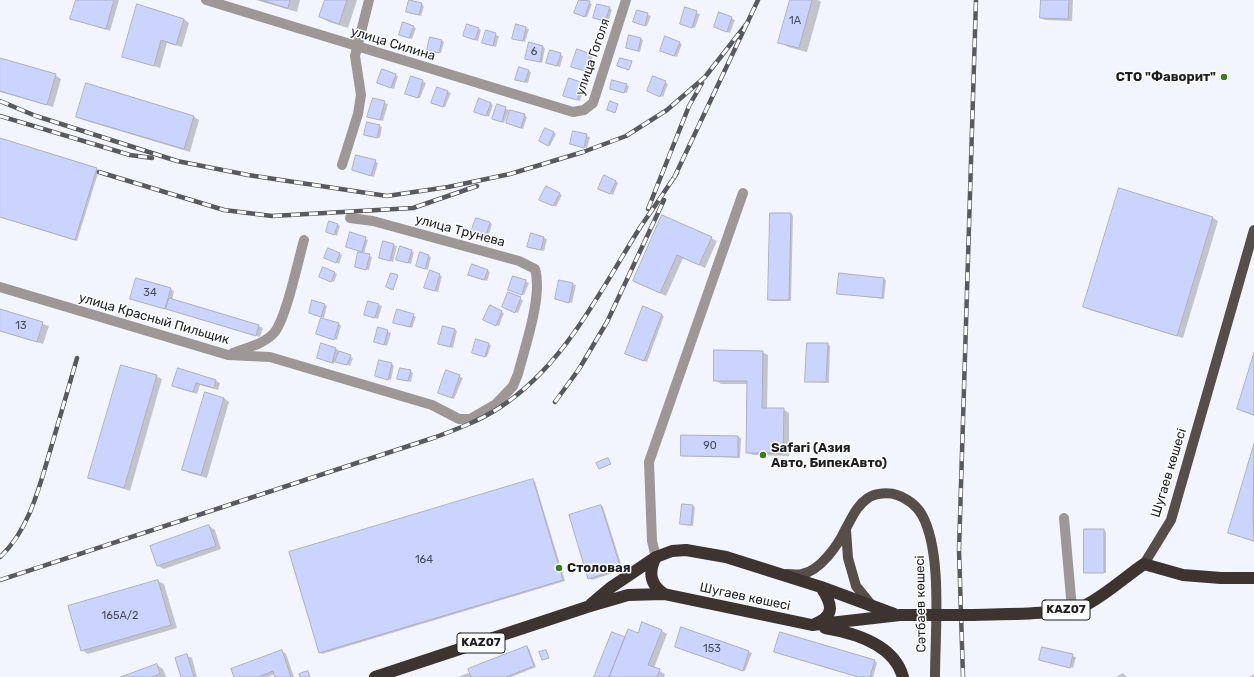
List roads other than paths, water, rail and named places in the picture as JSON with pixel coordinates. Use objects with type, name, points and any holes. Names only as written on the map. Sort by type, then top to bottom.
[{"type":"highway","name":"Шугаев көшесі","points":[[587,607],[610,588],[656,557],[672,551],[686,550],[726,557],[821,587]]},
{"type":"highway","points":[[656,557],[650,568],[650,575],[654,587],[664,594]]},
{"type":"highway","name":"Шугаев көшесі","points":[[375,677],[587,607],[628,596],[664,594],[812,625],[900,615],[1014,614],[1072,609],[1085,605],[1144,564]]},
{"type":"highway","points":[[1144,564],[1184,575],[1221,578],[1254,578]]},
{"type":"highway","points":[[812,625],[826,619],[830,610],[830,600],[821,587]]},
{"type":"highway","name":"KAZ07","points":[[821,587],[873,607]]},
{"type":"highway","name":"Шугаев көшесі","points":[[873,607],[900,615]]},
{"type":"highway","points":[[812,625],[864,637],[877,644],[890,656],[901,670],[903,677]]},
{"type":"main road","name":"Шугаев көшесі","points":[[1144,564],[1171,520],[1254,230]]},
{"type":"main road","name":"Сәтбаев көшесі","points":[[779,574],[803,574],[823,562],[846,530],[857,508],[868,497],[880,494],[893,494],[901,496],[911,502],[922,514],[932,540],[935,569],[935,677]]},
{"type":"main road","points":[[846,530],[848,558],[856,586],[873,607]]},
{"type":"street","name":"улица Силина","points":[[206,0],[573,112]]},
{"type":"street","points":[[342,166],[358,114],[361,95],[355,56],[369,0]]},
{"type":"street","name":"улица Гоголя","points":[[573,112],[584,110],[593,103],[626,0]]},
{"type":"street","points":[[656,557],[652,541],[650,462],[743,193]]},
{"type":"street","name":"улица Трунева","points":[[350,218],[373,221],[530,265],[535,269],[537,277],[537,295],[514,386],[496,404],[484,412]]},
{"type":"street","points":[[228,355],[263,342],[274,333],[281,320],[304,240]]},
{"type":"street","name":"улица Красный Пильщик","points":[[0,287],[228,355],[270,357],[432,405],[459,419],[470,419],[484,412]]},
{"type":"street","points":[[1064,518],[1072,609]]},
{"type":"railway","points":[[674,178],[758,0]]},
{"type":"railway","points":[[963,677],[959,550],[976,0]]},
{"type":"railway","points":[[0,101],[36,116],[177,161],[248,175],[387,196],[448,187],[510,174],[583,152],[626,136],[667,110],[705,77],[748,22]]},
{"type":"railway","points":[[648,209],[689,106],[702,83]]},
{"type":"railway","points":[[0,116],[130,155],[152,158]]},
{"type":"railway","points":[[99,172],[224,210],[272,216],[413,208],[477,186]]},
{"type":"railway","points":[[0,580],[436,437],[491,413],[522,390],[543,371],[562,349],[595,301],[641,226],[677,173]]},
{"type":"railway","points":[[555,402],[579,369],[607,322],[664,200]]},
{"type":"railway","points":[[0,557],[11,546],[20,533],[34,503],[77,358]]},
{"type":"place","name":"СТО \"Фаворит\"","points":[[1224,77]]},
{"type":"place","name":"Safari (Азия Авто, БипекАвто)","points":[[763,455]]},
{"type":"place","name":"Столовая","points":[[559,568]]}]
